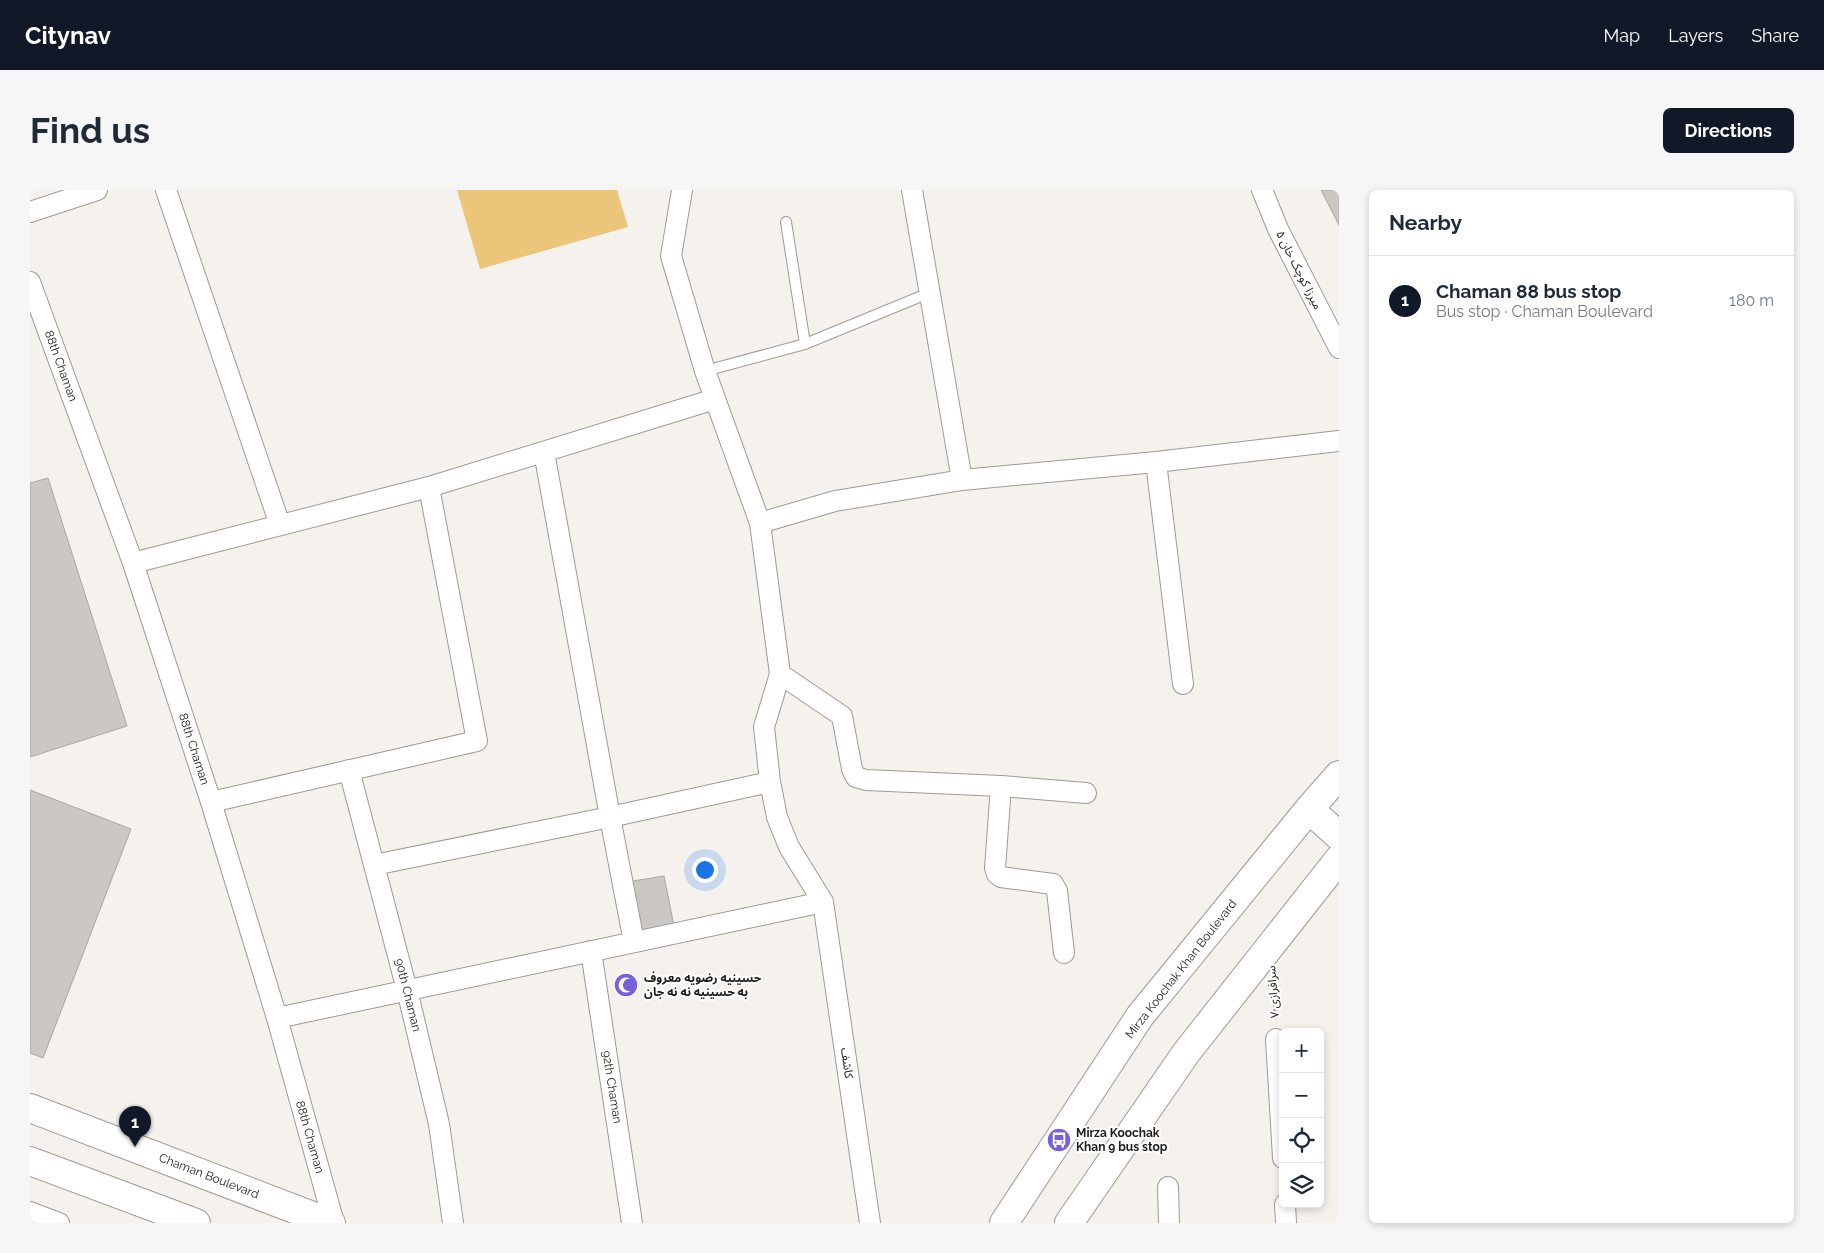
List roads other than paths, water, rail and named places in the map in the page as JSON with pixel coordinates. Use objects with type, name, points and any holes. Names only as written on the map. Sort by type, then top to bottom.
[{"type":"main road","name":"Mirza Koochak Khan Boulevard","points":[[1004,1223],[1140,1016],[1339,775]]},
{"type":"main road","points":[[1310,809],[1339,836]]},
{"type":"main road","points":[[1069,1223],[1186,1053],[1339,859]]},
{"type":"main road","name":"Chaman Boulevard","points":[[30,1108],[333,1223]]},
{"type":"main road","points":[[30,1161],[196,1223]]},
{"type":"street","points":[[30,212],[97,190]]},
{"type":"street","points":[[166,190],[280,525]]},
{"type":"street","points":[[277,1018],[823,902],[789,847],[776,817],[764,727],[780,674],[760,523],[705,372],[671,256],[682,190]]},
{"type":"street","points":[[912,190],[962,480]]},
{"type":"street","name":"میرزا کوچک خان ۵","points":[[1262,190],[1278,229],[1339,348]]},
{"type":"street","name":"88th Chaman","points":[[30,282],[133,563],[211,802],[277,1018],[333,1223]]},
{"type":"street","points":[[133,563],[429,487],[715,399]]},
{"type":"street","points":[[760,523],[835,501],[962,480],[1156,462],[1339,441]]},
{"type":"street","points":[[544,452],[634,942]]},
{"type":"street","points":[[1156,462],[1183,684]]},
{"type":"street","points":[[211,802],[477,741],[429,487]]},
{"type":"street","points":[[780,674],[842,716],[852,769],[856,778],[1086,793]]},
{"type":"street","name":"90th Chaman","points":[[349,770],[407,990],[439,1124],[453,1223]]},
{"type":"street","points":[[374,865],[770,782]]},
{"type":"street","points":[[1001,786],[995,868],[997,874],[1001,877],[1052,884],[1057,891],[1064,953]]},
{"type":"street","name":"کاشف","points":[[823,902],[870,1223]]},
{"type":"street","name":"92th Chaman","points":[[591,951],[632,1223]]},
{"type":"street","points":[[1276,1040],[1281,1118]]},
{"type":"street","points":[[1168,1187],[1169,1223]]},
{"type":"street","points":[[1285,1208],[1286,1223]]},
{"type":"street","points":[[30,1212],[59,1223]]},
{"type":"lane","points":[[786,222],[805,344]]},
{"type":"lane","points":[[705,372],[805,344],[930,293]]},
{"type":"place","name":"حسینیه رضویه معروف به حسینیه نه نه جان","points":[[626,985]]},
{"type":"place","name":"Mirza Koochak Khan 9 bus stop","points":[[1059,1140]]},
{"type":"place","name":"Chaman 88 bus stop","points":[[135,1147]]}]
